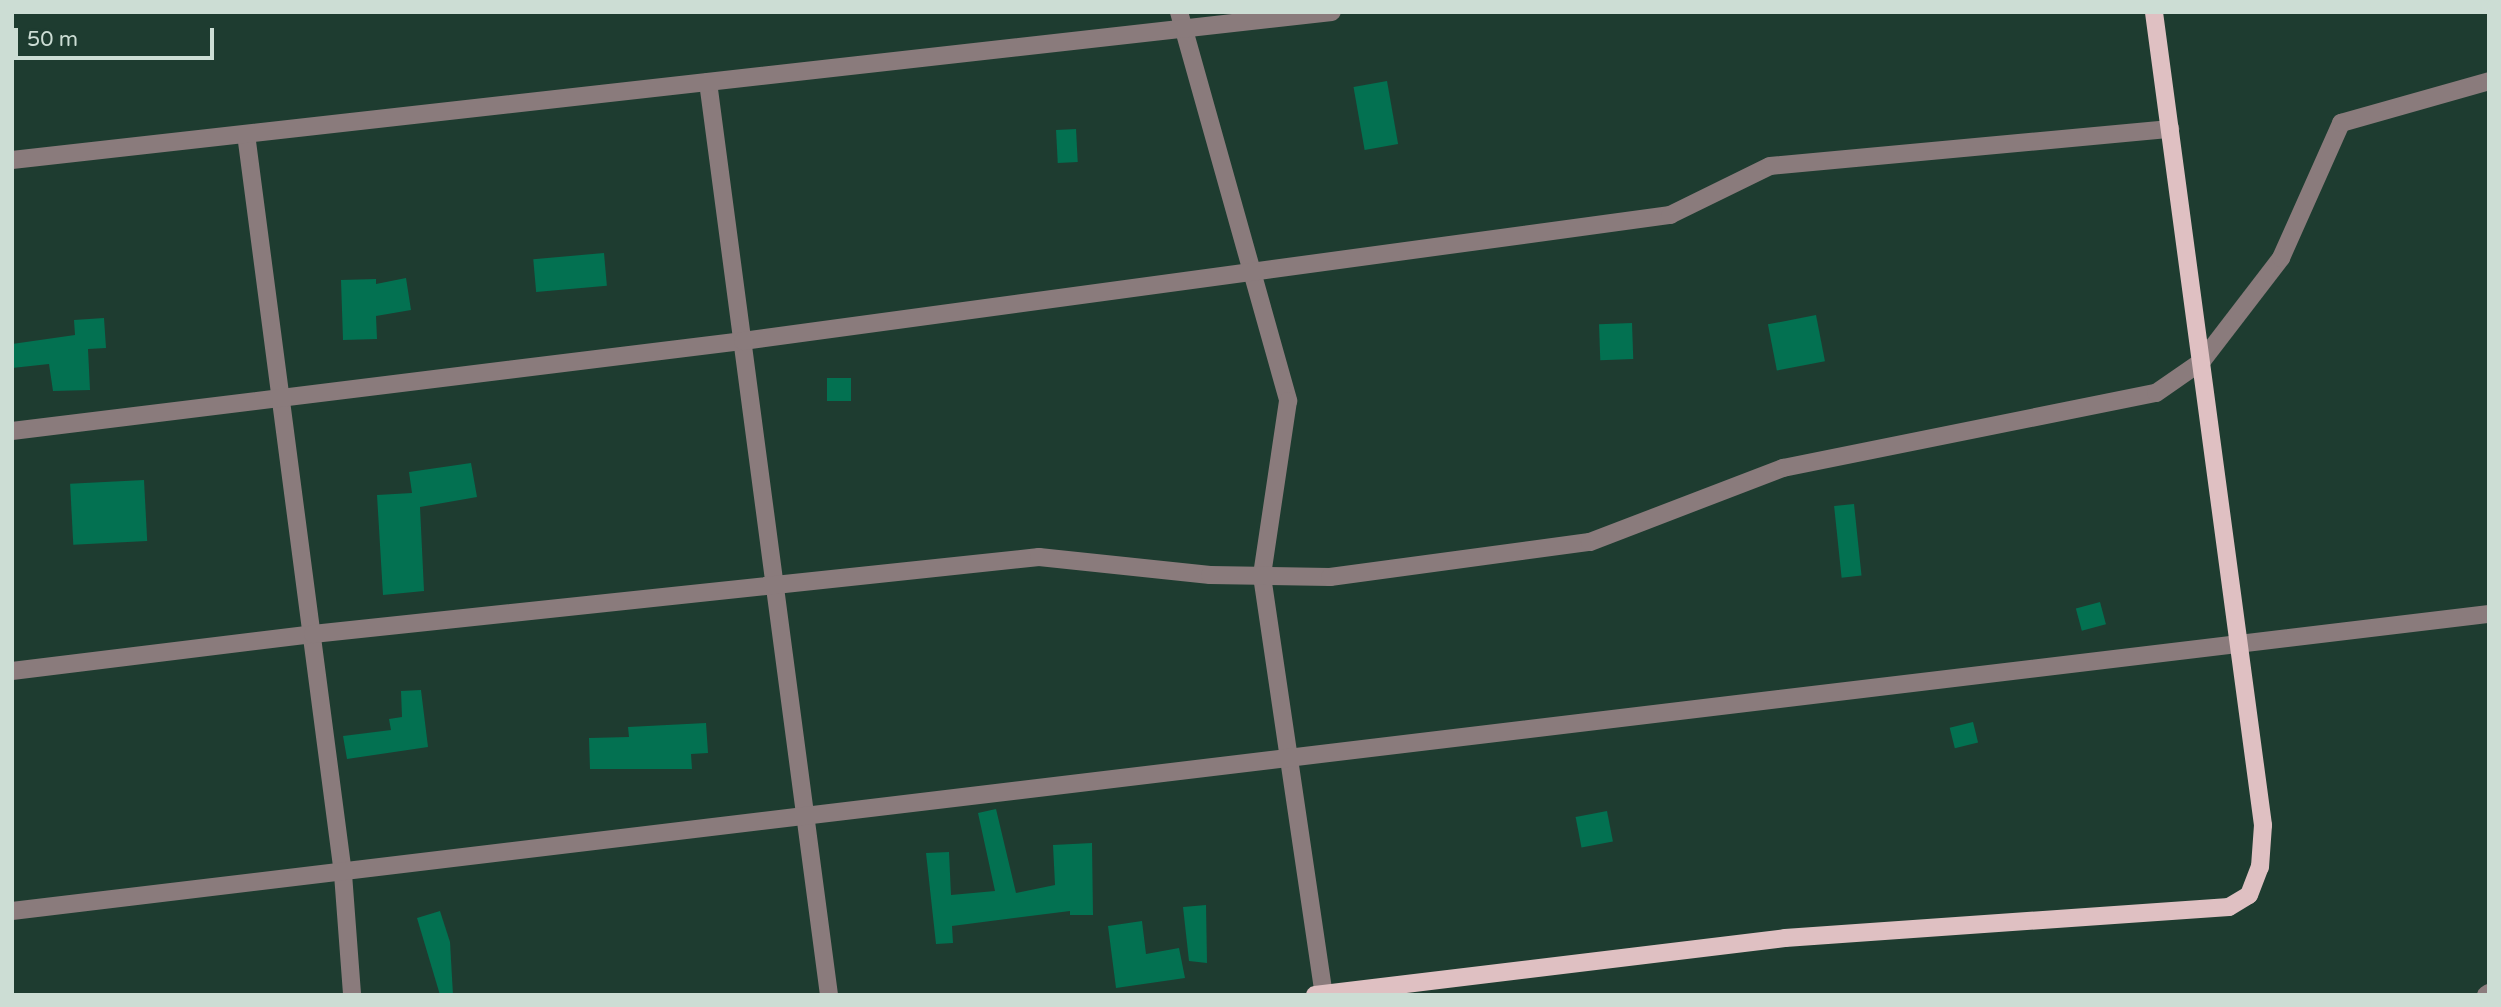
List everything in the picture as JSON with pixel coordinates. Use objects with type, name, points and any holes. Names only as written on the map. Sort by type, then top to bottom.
[{"type":"main road","points":[[1321,994],[1785,938],[2229,907],[2249,895],[2260,867],[2263,825],[2154,12]]},
{"type":"street","points":[[12,160],[708,82],[1180,21],[1332,12]]},
{"type":"street","points":[[1180,21],[1288,401],[1262,576],[1321,994]]},
{"type":"street","points":[[12,671],[313,634],[1039,557],[1210,575],[1330,577],[1590,542],[1783,468],[2156,393],[2202,361],[2281,258],[2341,124],[2489,81]]},
{"type":"street","points":[[708,82],[777,584],[829,995]]},
{"type":"street","points":[[12,431],[743,341],[1670,215],[1770,166],[2170,129]]},
{"type":"street","points":[[246,134],[343,874],[352,995]]},
{"type":"street","points":[[12,911],[343,874],[2489,614]]},
{"type":"building","points":[[1387,81],[1398,144],[1365,150],[1354,87]]},
{"type":"building","points":[[1076,129],[1078,162],[1058,163],[1056,130]]},
{"type":"building","points":[[604,253],[607,286],[536,292],[533,259]]},
{"type":"building","points":[[406,278],[411,310],[376,316],[377,339],[343,340],[341,280],[376,279],[376,284]]},
{"type":"building","points":[[1816,315],[1825,361],[1777,370],[1768,324]]},
{"type":"building","points":[[104,318],[106,348],[88,349],[90,390],[53,391],[49,364],[12,368],[12,344],[75,335],[74,320]]},
{"type":"building","points":[[1632,323],[1633,359],[1600,360],[1599,324]]},
{"type":"building","points":[[827,378],[851,378],[851,401],[827,401]]},
{"type":"building","points":[[471,463],[477,497],[420,507],[424,591],[383,595],[377,495],[412,493],[409,472]]},
{"type":"building","points":[[144,480],[147,541],[73,545],[70,484]]},
{"type":"building","points":[[1854,504],[1862,576],[1842,578],[1834,506]]},
{"type":"building","points":[[2100,602],[2106,624],[2082,631],[2076,608]]},
{"type":"building","points":[[421,690],[428,747],[347,759],[343,736],[391,730],[389,719],[402,717],[401,691]]},
{"type":"building","points":[[1973,722],[1978,742],[1955,748],[1950,728]]},
{"type":"building","points":[[706,723],[708,753],[691,754],[692,769],[590,769],[589,738],[629,737],[628,727]]},
{"type":"building","points":[[996,809],[1016,893],[1055,885],[1053,845],[1092,843],[1093,915],[1070,915],[1070,911],[952,926],[953,943],[936,944],[926,853],[949,852],[951,895],[995,891],[978,813]]},
{"type":"building","points":[[1607,811],[1613,841],[1582,848],[1576,817]]},
{"type":"building","points":[[1206,905],[1207,963],[1189,961],[1183,907]]},
{"type":"building","points":[[440,911],[450,942],[453,995],[440,995],[417,918]]},
{"type":"building","points":[[1142,921],[1146,954],[1179,948],[1185,978],[1116,988],[1108,926]]}]
